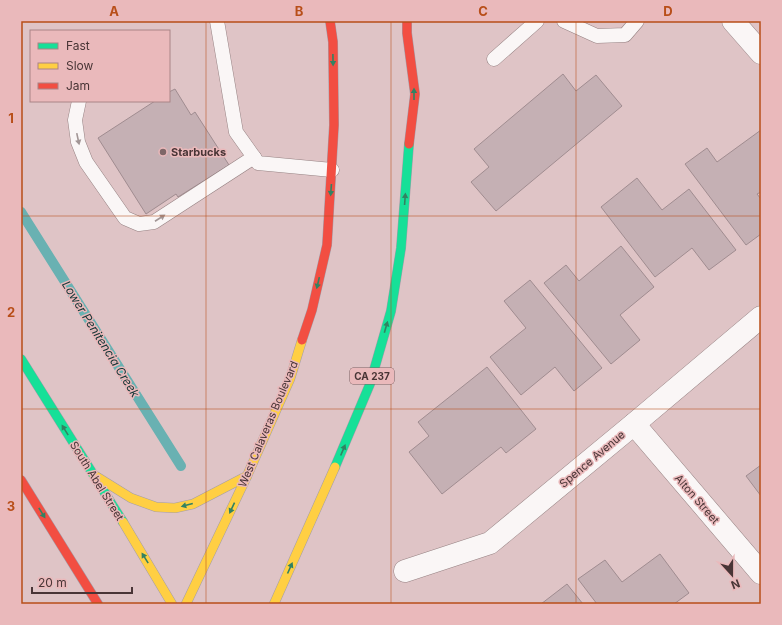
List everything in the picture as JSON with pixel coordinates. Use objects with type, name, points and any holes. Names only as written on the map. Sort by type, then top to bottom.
[{"type":"main road","name":"West Calaveras Boulevard","points":[[186,604],[247,476],[290,379],[312,310],[327,245],[332,170],[334,125],[330,21]]},
{"type":"main road","points":[[401,21],[407,33]]},
{"type":"main road","name":"CA 237","points":[[274,604],[330,479],[370,384],[391,311],[401,248],[410,132],[415,94],[407,33],[407,21]]},
{"type":"main road","name":"South Abel Street","points":[[21,359],[94,475],[172,604]]},
{"type":"main road","points":[[94,475],[131,498],[156,507],[175,508],[193,504],[247,476]]},
{"type":"main road","points":[[21,480],[98,604]]},
{"type":"street","points":[[733,21],[761,53]]},
{"type":"street","name":"Spence Avenue","points":[[405,571],[490,543],[761,317]]},
{"type":"street","name":"Alton Street","points":[[634,424],[761,573]]},
{"type":"lane","points":[[217,21],[236,132],[258,163],[332,170]]},
{"type":"lane","points":[[494,59],[537,21]]},
{"type":"lane","points":[[564,21],[597,36],[625,35],[637,21]]},
{"type":"lane","points":[[79,102],[76,120],[78,142],[86,162],[125,218],[140,224],[154,222],[254,157]]},
{"type":"building","points":[[563,74],[576,91],[596,75],[622,106],[496,211],[471,182],[489,167],[474,149]]},
{"type":"building","name":"Starbucks","points":[[175,89],[191,115],[195,112],[229,165],[178,197],[176,194],[146,214],[98,138],[153,102],[170,102],[170,92]]},
{"type":"building","points":[[761,130],[761,192],[757,194],[761,199],[761,234],[746,245],[685,164],[707,148],[717,162]]},
{"type":"building","points":[[637,178],[662,210],[689,189],[736,250],[709,270],[692,248],[655,277],[601,207]]},
{"type":"building","points":[[621,246],[654,287],[620,315],[640,340],[611,364],[544,283],[566,265],[579,281]]},
{"type":"building","points":[[530,280],[602,368],[574,391],[555,367],[521,395],[490,357],[526,328],[504,301]]},
{"type":"building","points":[[487,367],[536,429],[506,453],[501,447],[442,494],[409,452],[429,436],[418,422]]},
{"type":"building","points":[[761,465],[761,496],[746,476]]},
{"type":"building","points":[[660,554],[689,593],[674,604],[597,604],[578,579],[605,560],[622,582]]},
{"type":"building","points":[[567,584],[583,604],[541,604]]},
{"type":"waterway","name":"Lower Penitencia Creek","points":[[21,212],[181,466]]},
{"type":"traffic: fast","points":[[335,467],[370,384],[391,311],[401,248],[409,144]]},
{"type":"traffic: fast","points":[[21,359],[123,522]]},
{"type":"traffic: slow","points":[[186,604],[247,476],[290,379],[302,340]]},
{"type":"traffic: slow","points":[[274,604],[335,467]]},
{"type":"traffic: slow","points":[[94,475],[131,498],[156,507],[175,508],[193,504],[247,476]]},
{"type":"traffic: slow","points":[[123,522],[172,604]]},
{"type":"traffic: jam","points":[[302,340],[312,310],[327,245],[334,125],[333,42],[330,21]]},
{"type":"traffic: jam","points":[[407,21],[407,33],[415,94],[409,144]]},
{"type":"traffic: jam","points":[[21,480],[98,604]]},
{"type":"place","name":"Starbucks","points":[[163,152]]}]
